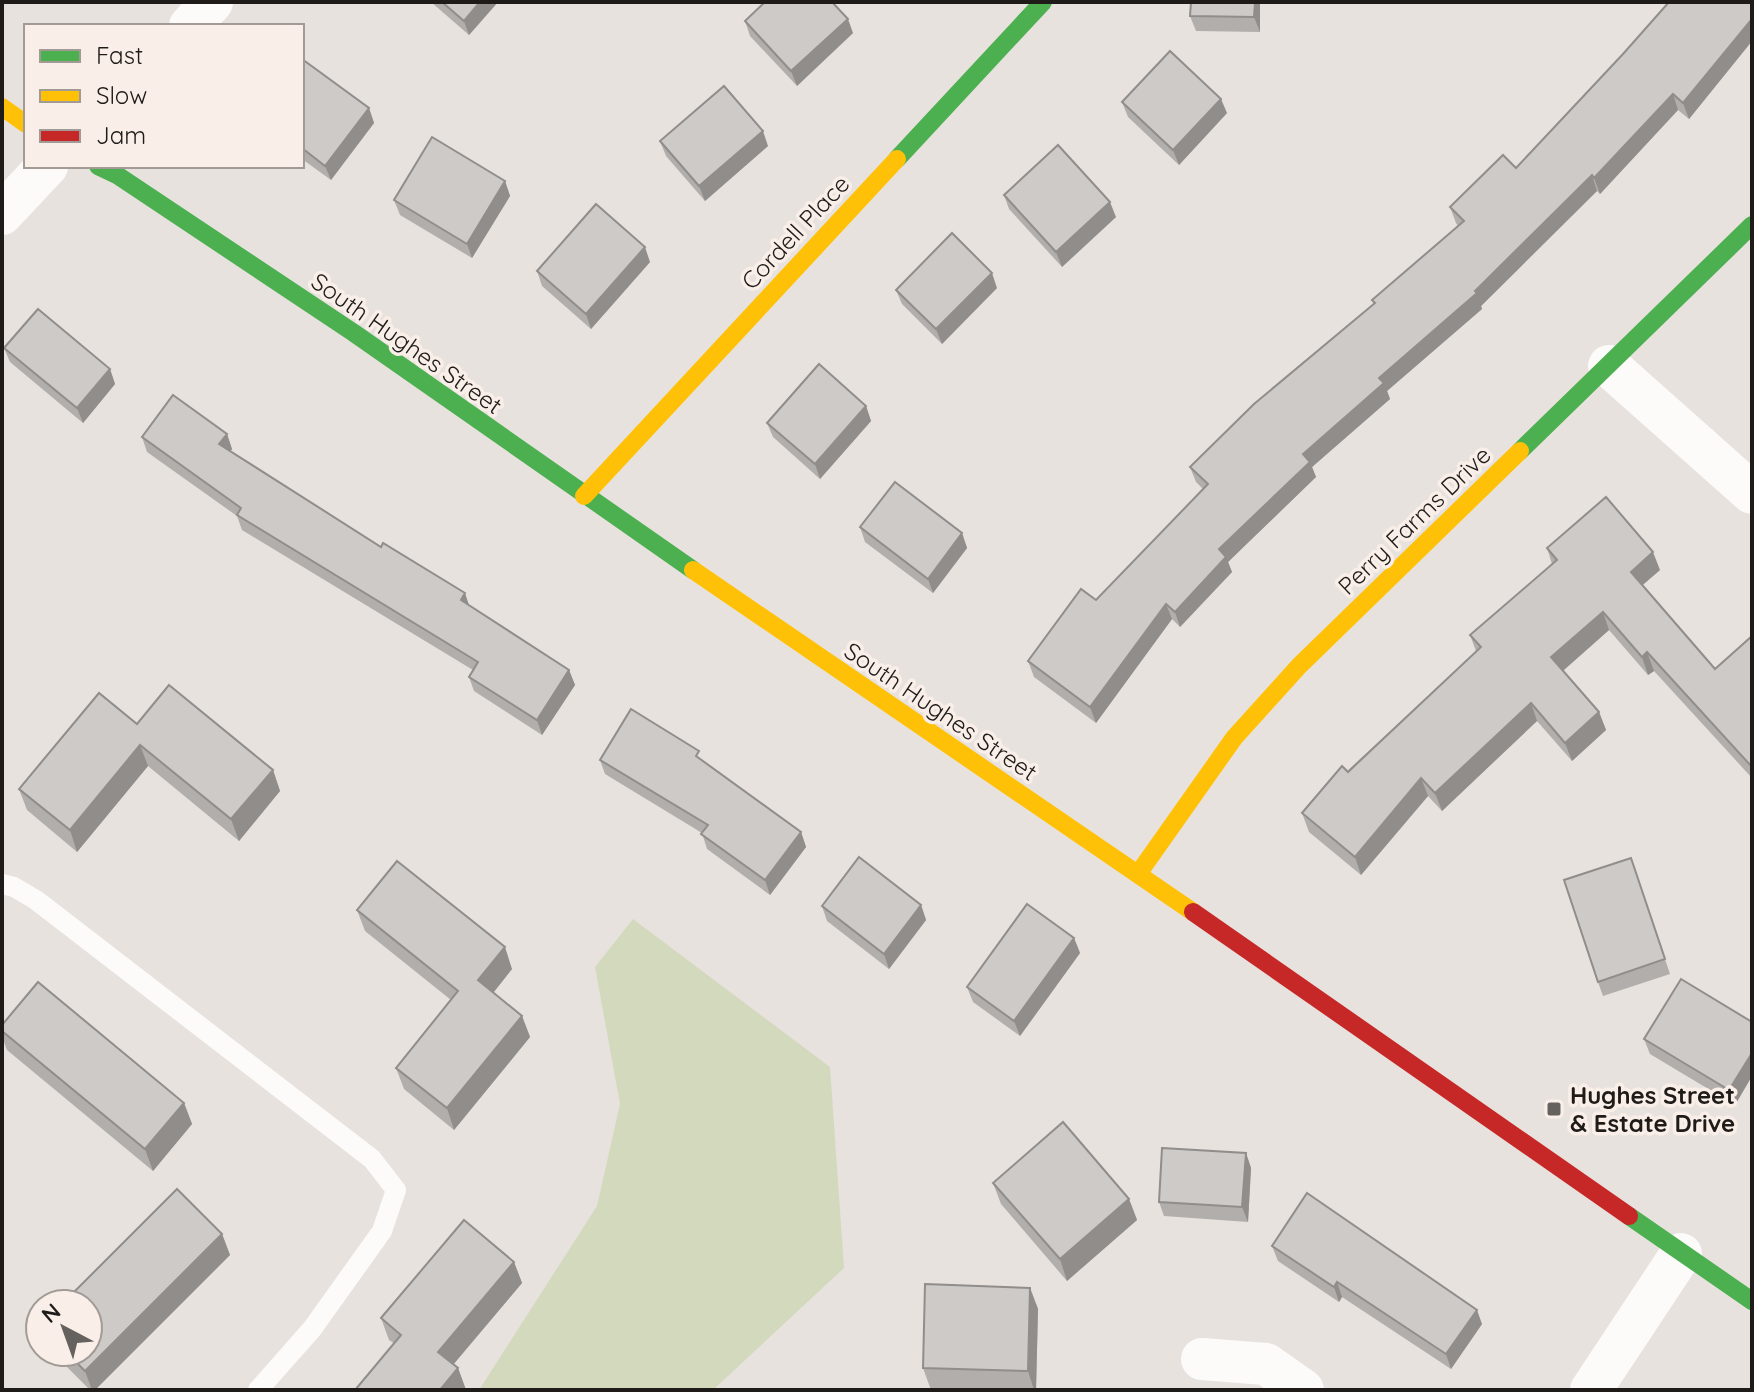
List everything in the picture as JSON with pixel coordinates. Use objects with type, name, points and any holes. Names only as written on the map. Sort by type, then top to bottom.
[{"type":"street","points":[[192,24],[212,2]]},
{"type":"street","name":"Cordell Place","points":[[584,496],[1043,2]]},
{"type":"street","points":[[2,107],[24,123]]},
{"type":"street","points":[[2,214],[45,168]]},
{"type":"street","name":"South Hughes Street","points":[[101,168],[354,333],[584,496],[1138,874],[1752,1301]]},
{"type":"street","name":"Perry Farms Drive","points":[[1138,874],[1234,738],[1280,687],[1367,597],[1752,225]]},
{"type":"street","points":[[1609,366],[1752,493]]},
{"type":"street","points":[[1591,1390],[1681,1254]]},
{"type":"street","points":[[1202,1359],[1266,1364],[1303,1390]]},
{"type":"lane","points":[[2,884],[36,900],[282,1089],[372,1159],[396,1190],[382,1231],[312,1329],[258,1390]]},
{"type":"green space","points":[[633,919],[830,1067],[844,1268],[713,1390],[479,1390],[597,1206],[620,1104],[595,967]]},
{"type":"building","points":[[442,2],[480,2],[464,21]]},
{"type":"building","points":[[765,2],[832,2],[848,19],[791,71],[745,21]]},
{"type":"building","points":[[1191,2],[1255,2],[1254,17],[1190,16]]},
{"type":"building","points":[[1669,2],[1752,2],[1752,19],[1683,103],[1673,94],[1594,178],[1592,175],[1475,291],[1477,293],[1379,378],[1384,383],[1303,454],[1310,462],[1219,549],[1226,557],[1175,612],[1166,604],[1090,707],[1028,661],[1081,589],[1096,600],[1208,484],[1190,467],[1254,404],[1375,303],[1372,300],[1464,221],[1450,207],[1503,155],[1516,168]]},
{"type":"building","points":[[1170,51],[1221,99],[1173,150],[1122,102]]},
{"type":"building","points":[[304,60],[369,108],[325,166],[304,150]]},
{"type":"building","points":[[724,86],[763,131],[699,186],[660,141]]},
{"type":"building","points":[[432,137],[505,181],[467,244],[394,200]]},
{"type":"building","points":[[1058,145],[1110,202],[1056,252],[1004,195]]},
{"type":"building","points":[[596,204],[645,247],[586,314],[537,271]]},
{"type":"building","points":[[952,233],[992,273],[936,329],[896,290]]},
{"type":"building","points":[[38,309],[110,369],[77,408],[4,348]]},
{"type":"building","points":[[819,364],[866,406],[815,464],[767,423]]},
{"type":"building","points":[[173,395],[227,434],[219,444],[381,547],[383,543],[465,593],[461,600],[569,670],[537,720],[469,677],[478,662],[237,515],[241,508],[142,437]]},
{"type":"building","points":[[895,482],[962,533],[928,579],[860,527]]},
{"type":"building","points":[[1606,497],[1653,552],[1631,572],[1715,669],[1752,636],[1752,767],[1647,652],[1642,657],[1603,612],[1551,657],[1599,712],[1565,743],[1531,703],[1435,793],[1421,778],[1355,857],[1302,813],[1342,766],[1348,772],[1481,647],[1470,635],[1557,560],[1547,548]]},
{"type":"building","points":[[169,685],[273,770],[231,819],[140,745],[70,830],[19,789],[99,693],[137,724]]},
{"type":"building","points":[[631,709],[699,751],[696,756],[801,832],[765,880],[701,834],[708,825],[600,760]]},
{"type":"building","points":[[859,857],[921,905],[884,954],[822,906]]},
{"type":"building","points":[[1631,858],[1665,959],[1598,982],[1564,880]]},
{"type":"building","points":[[397,861],[505,947],[478,980],[522,1016],[447,1108],[396,1068],[458,991],[357,910]]},
{"type":"building","points":[[1027,904],[1074,938],[1014,1021],[967,987]]},
{"type":"building","points":[[1681,979],[1752,1022],[1752,1053],[1729,1090],[1644,1039]]},
{"type":"building","points":[[38,982],[184,1103],[145,1149],[2,1031],[2,1025]]},
{"type":"building","points":[[1063,1122],[1129,1199],[1060,1259],[993,1183]]},
{"type":"building","points":[[1162,1148],[1246,1153],[1242,1207],[1159,1202]]},
{"type":"building","points":[[177,1189],[222,1234],[104,1352],[104,1288],[78,1288]]},
{"type":"building","points":[[1307,1193],[1477,1310],[1446,1354],[1337,1282],[1334,1287],[1272,1246]]},
{"type":"building","points":[[464,1220],[514,1262],[438,1352],[458,1368],[440,1390],[355,1390],[401,1335],[381,1318]]},
{"type":"building","points":[[925,1284],[1030,1288],[1028,1371],[923,1368]]},
{"type":"traffic: fast","points":[[897,159],[1043,2]]},
{"type":"traffic: fast","points":[[102,168],[354,333],[693,570]]},
{"type":"traffic: fast","points":[[1520,451],[1752,225]]},
{"type":"traffic: fast","points":[[1629,1216],[1752,1301]]},
{"type":"traffic: slow","points":[[2,107],[24,123]]},
{"type":"traffic: slow","points":[[584,496],[897,159]]},
{"type":"traffic: slow","points":[[1138,874],[1234,738],[1299,666],[1520,451]]},
{"type":"traffic: slow","points":[[693,570],[1193,912]]},
{"type":"traffic: jam","points":[[1193,912],[1629,1216]]},
{"type":"place","name":"Hughes Street & Estate Drive","points":[[1554,1109]]}]
